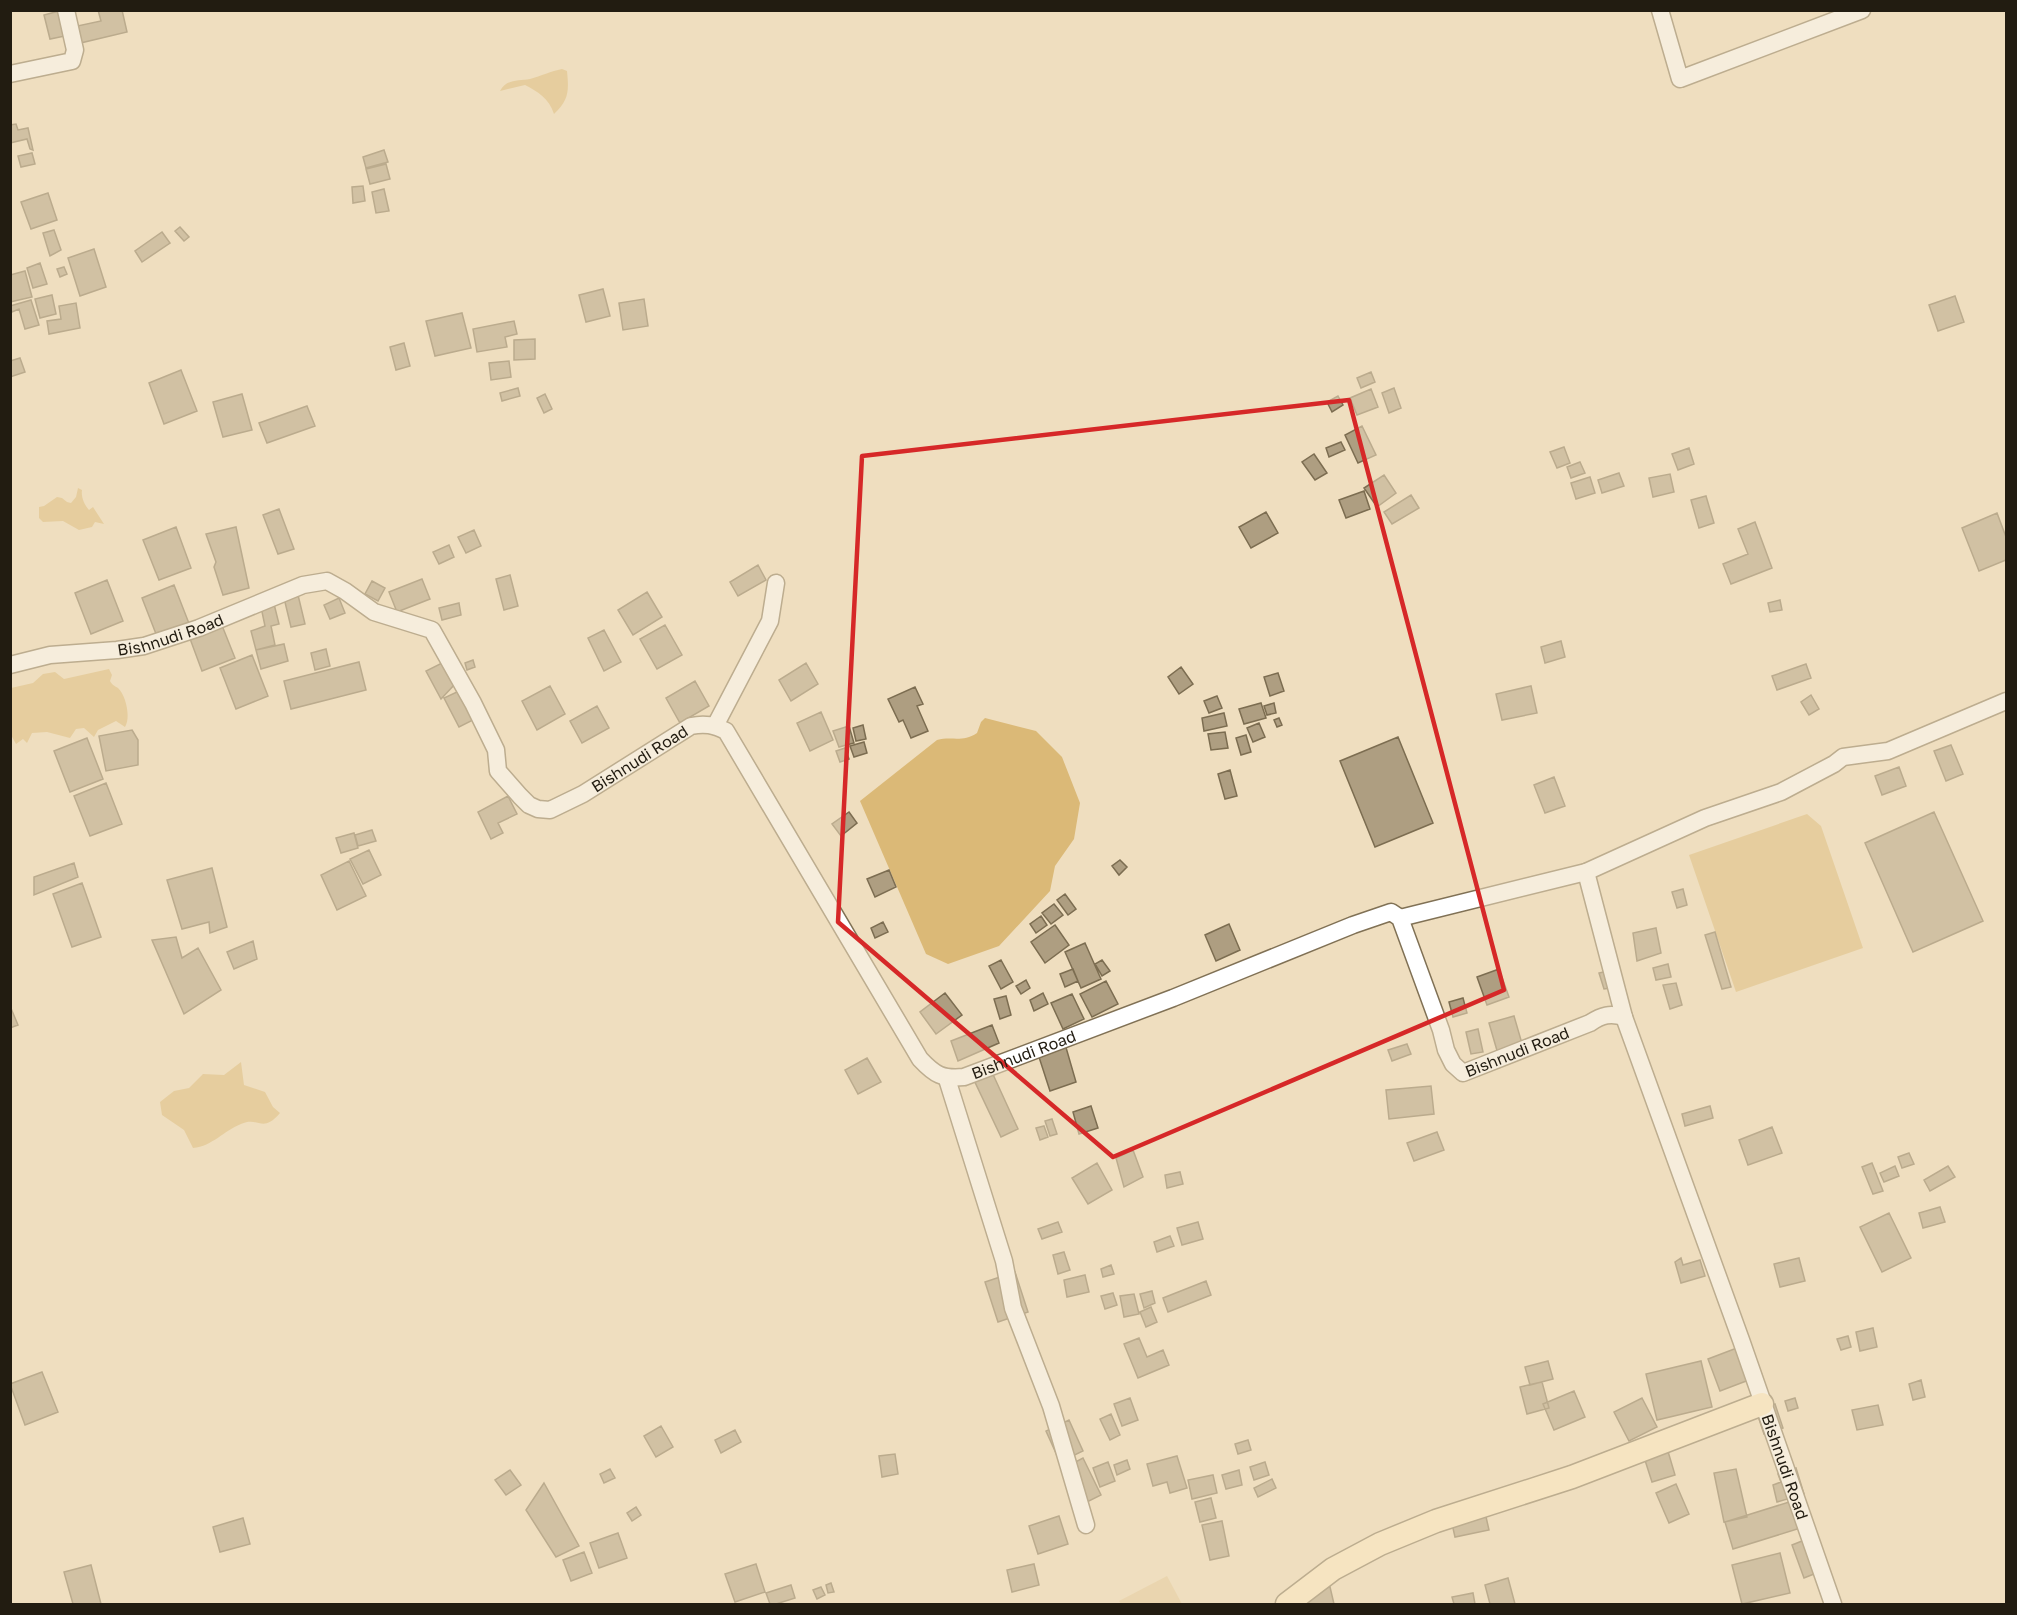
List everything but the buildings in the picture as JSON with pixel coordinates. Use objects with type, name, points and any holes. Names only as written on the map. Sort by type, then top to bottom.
[{"type":"street","points":[[10,74],[72,61],[75,50],[66,10]]},
{"type":"street","points":[[1659,10],[1680,79],[1862,10]]},
{"type":"street","name":"Bishnudi Road","points":[[10,665],[50,655],[144,646],[199,628],[303,585],[327,581],[375,612],[432,630],[473,703],[496,750],[498,771],[529,805],[538,809],[550,810],[582,794],[691,726],[702,724],[715,726]]},
{"type":"street","points":[[776,583],[770,621],[715,726],[726,731],[920,1059],[933,1072],[947,1079],[1004,1261],[1014,1308],[1051,1406],[1086,1525]]},
{"type":"street","points":[[1400,918],[1586,872],[1705,818],[1780,792],[1843,757],[1888,751],[2007,701]]},
{"type":"street","points":[[1586,872],[1624,1017]]},
{"type":"street","name":"Bishnudi Road","points":[[947,1079],[964,1077],[1391,912],[1400,918],[1441,1030],[1446,1050],[1454,1064],[1463,1073],[1590,1023],[1599,1017],[1613,1014],[1624,1017],[1741,1340],[1833,1605]]},
{"type":"street","points":[[1287,1605],[1333,1569],[1380,1544],[1436,1521],[1572,1478],[1762,1404]]},
{"type":"highlighted area","points":[[1349,400],[1504,990],[1113,1157],[838,922],[862,456]]},
{"type":"shaded area","points":[[562,69],[567,71],[567,95],[554,114],[552,108],[539,93],[525,85],[500,91],[509,82],[530,79]]},
{"type":"shaded area","points":[[78,488],[82,490],[82,498],[87,508],[89,510],[93,507],[104,524],[95,522],[92,527],[79,530],[63,521],[43,522],[39,518],[39,507],[57,497],[71,503],[76,497]]},
{"type":"shaded area","points":[[109,669],[112,675],[110,681],[121,691],[125,701],[128,718],[125,727],[116,721],[98,730],[94,737],[84,728],[76,729],[70,738],[47,732],[32,733],[27,743],[23,739],[16,744],[11,735],[11,688],[33,683],[43,674],[55,672],[64,679]]},
{"type":"shaded area","points":[[985,718],[1036,731],[1062,757],[1080,803],[1074,839],[1055,866],[1050,891],[999,946],[948,964],[926,954],[860,801],[937,740],[962,739],[972,736],[977,733]]},
{"type":"shaded area","points":[[1807,814],[1821,826],[1863,948],[1736,992],[1689,855]]},
{"type":"shaded area","points":[[241,1062],[244,1085],[265,1092],[273,1107],[280,1113],[264,1124],[247,1122],[241,1124],[200,1147],[193,1148],[184,1130],[162,1115],[160,1102],[174,1091],[189,1088],[203,1074],[224,1075]]},
{"type":"shaded area","points":[[1167,1576],[1182,1604],[1121,1604],[1119,1601]]}]
